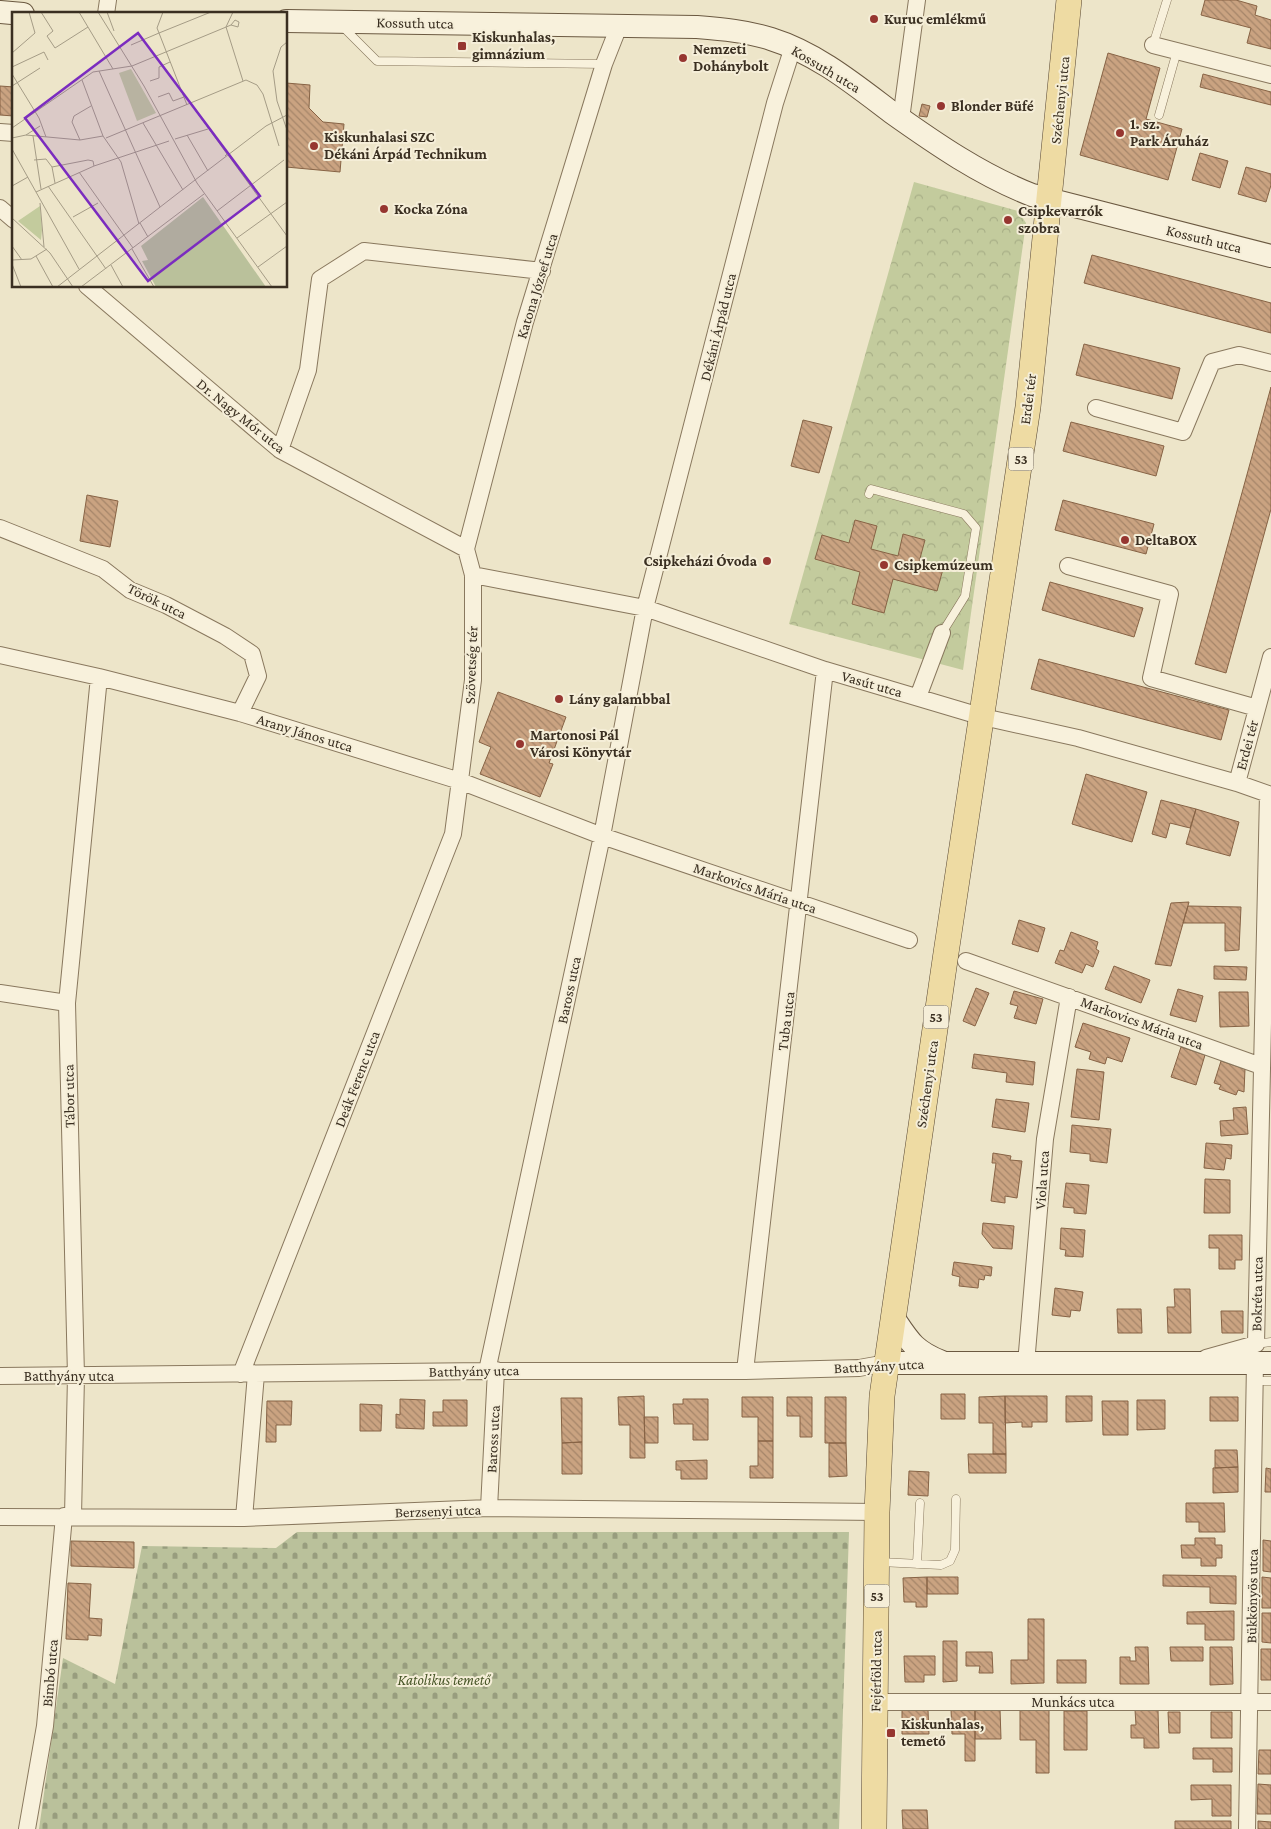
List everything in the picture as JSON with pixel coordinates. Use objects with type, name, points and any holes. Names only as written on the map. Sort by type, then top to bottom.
[{"type":"main road","name":"Széchenyi utca","points":[[1049,199],[1069,0]]},
{"type":"main road","name":"Kossuth utca","points":[[288,22],[618,26],[737,31],[771,39],[793,47],[838,72],[902,119],[982,173],[1001,183],[1049,199],[1271,256]]},
{"type":"main road","name":"Erdei tér","points":[[983,717],[1028,407],[1049,199]]},
{"type":"main road","name":"Széchenyi utca","points":[[887,1363],[946,953],[983,717]]},
{"type":"main road","name":"Batthyány utca","points":[[893,1317],[906,1337],[921,1353],[947,1364]]},
{"type":"main road","name":"Batthyány utca","points":[[887,1363],[1263,1362]]},
{"type":"main road","name":"Fejérföld utca","points":[[874,1829],[877,1512],[882,1396],[887,1363]]},
{"type":"street","points":[[902,119],[917,0]]},
{"type":"street","name":"Katona József utca","points":[[466,549],[526,322],[604,64],[618,26]]},
{"type":"street","points":[[1154,45],[1271,75]]},
{"type":"street","name":"Dékáni Árpád utca","points":[[645,608],[775,103],[793,47]]},
{"type":"street","points":[[0,208],[12,218]]},
{"type":"street","points":[[280,450],[308,370],[320,279],[364,251],[542,271]]},
{"type":"street","name":"Dr. Nagy Mór utca","points":[[89,288],[280,450],[466,549]]},
{"type":"street","points":[[1096,408],[1183,432],[1212,362],[1239,355],[1271,363]]},
{"type":"street","name":"Török utca","points":[[0,528],[103,570],[130,590],[166,605],[225,636],[252,654],[258,676],[240,713]]},
{"type":"street","name":"Szövetség tér","points":[[460,781],[473,680],[473,575],[466,549]]},
{"type":"street","name":"Erdei tér","points":[[1068,566],[1170,594],[1151,678],[1258,708]]},
{"type":"street","name":"Vasút utca","points":[[473,575],[645,608],[825,670],[983,717],[1078,738],[1270,794]]},
{"type":"street","name":"Baross utca","points":[[489,1508],[491,1370],[602,836],[645,608]]},
{"type":"street","points":[[918,697],[942,633]]},
{"type":"street","name":"Arany János utca","points":[[0,655],[99,677],[240,713],[460,781],[602,836]]},
{"type":"street","name":"Erdei tér","points":[[1237,783],[1271,657]]},
{"type":"street","name":"Tuba utca","points":[[745,1371],[800,903],[825,670]]},
{"type":"street","name":"Tábor utca","points":[[68,1516],[76,1376],[67,1002],[99,677]]},
{"type":"street","name":"Deák Ferenc utca","points":[[244,1518],[248,1374],[453,834],[460,781]]},
{"type":"street","name":"Bokréta utca","points":[[1263,1362],[1261,1066],[1270,794]]},
{"type":"street","name":"Markovics Mária utca","points":[[602,836],[909,940]]},
{"type":"street","name":"Markovics Mária utca","points":[[966,961],[1261,1066]]},
{"type":"street","points":[[0,992],[67,1002]]},
{"type":"street","name":"Viola utca","points":[[1026,1364],[1045,1139],[1069,997]]},
{"type":"street","name":"Bükkönyös utca","points":[[1247,1829],[1263,1362]]},
{"type":"street","name":"Batthyány utca","points":[[0,1376],[491,1370],[745,1371],[859,1368],[887,1363]]},
{"type":"street","name":"Berzsenyi utca","points":[[0,1517],[244,1518],[489,1508],[877,1512]]},
{"type":"street","name":"Bimbó utca","points":[[27,1829],[45,1726],[68,1516]]},
{"type":"street","name":"Munkács utca","points":[[876,1702],[1271,1702]]},
{"type":"lane","points":[[1154,45],[1167,0]]},
{"type":"lane","points":[[338,22],[377,61],[604,64]]},
{"type":"lane","points":[[1159,115],[1177,51]]},
{"type":"lane","points":[[869,494],[870,489],[964,514],[976,528],[965,596],[942,633]]},
{"type":"lane","points":[[878,1562],[944,1564],[953,1557],[956,1499]]},
{"type":"lane","points":[[917,1564],[920,1503]]},
{"type":"green space","points":[[914,182],[1018,211],[1026,223],[963,670],[789,624]]},
{"type":"green space","name":"Katolikus temető","points":[[297,1532],[849,1532],[839,1829],[39,1829],[63,1658],[115,1684],[142,1546],[276,1548]]},
{"type":"building","points":[[1205,0],[1236,0],[1257,6],[1255,15],[1271,20],[1271,49],[1247,43],[1251,28],[1201,15]]},
{"type":"building","points":[[1108,53],[1160,68],[1146,119],[1182,129],[1168,180],[1080,155]]},
{"type":"building","points":[[1203,74],[1271,92],[1271,105],[1200,87]]},
{"type":"building","name":"Kiskunhalasi SZC Dékáni Árpád Technikum","points":[[288,83],[310,85],[309,108],[323,122],[344,124],[340,172],[288,167]]},
{"type":"building","points":[[0,86],[12,87],[12,116],[0,115]]},
{"type":"building","points":[[922,104],[930,106],[927,117],[919,116]]},
{"type":"building","points":[[1200,153],[1228,161],[1220,188],[1192,180]]},
{"type":"building","points":[[1246,167],[1271,174],[1271,185],[1266,202],[1238,194]]},
{"type":"building","points":[[1092,255],[1271,303],[1271,333],[1084,283]]},
{"type":"building","points":[[1084,344],[1180,368],[1172,399],[1076,375]]},
{"type":"building","points":[[1271,387],[1271,509],[1226,673],[1195,664]]},
{"type":"building","points":[[803,420],[832,427],[819,473],[791,466]]},
{"type":"building","points":[[1071,422],[1164,446],[1156,476],[1063,451]]},
{"type":"building","points":[[87,495],[118,501],[110,547],[80,541]]},
{"type":"building","points":[[1063,500],[1154,524],[1146,554],[1055,530]]},
{"type":"building","name":"Csipkemúzeum","points":[[855,520],[877,526],[871,549],[898,556],[903,534],[925,540],[919,562],[943,569],[937,591],[893,579],[884,613],[852,604],[860,572],[815,559],[822,535],[849,543]]},
{"type":"building","points":[[1050,582],[1143,608],[1134,637],[1042,610]]},
{"type":"building","points":[[1039,659],[1229,710],[1221,740],[1031,689]]},
{"type":"building","name":"Martonosi Pál Városi Könyvtár","points":[[498,692],[566,717],[549,763],[553,764],[540,797],[480,774],[491,747],[479,742]]},
{"type":"building","points":[[1086,774],[1147,792],[1132,842],[1072,824]]},
{"type":"building","points":[[1161,800],[1196,809],[1190,828],[1170,823],[1166,838],[1152,834]]},
{"type":"building","points":[[1196,809],[1239,822],[1230,856],[1186,844]]},
{"type":"building","points":[[1189,902],[1171,966],[1155,964],[1171,903]]},
{"type":"building","points":[[1188,906],[1241,907],[1239,950],[1225,951],[1225,923],[1183,923]]},
{"type":"building","points":[[1019,920],[1045,928],[1038,952],[1012,944]]},
{"type":"building","points":[[1071,932],[1098,942],[1096,949],[1099,951],[1093,967],[1086,964],[1082,973],[1055,963],[1060,950],[1064,951]]},
{"type":"building","points":[[1114,966],[1150,980],[1141,1003],[1105,989]]},
{"type":"building","points":[[1214,966],[1247,967],[1246,980],[1214,979]]},
{"type":"building","points":[[976,988],[989,993],[975,1026],[963,1021]]},
{"type":"building","points":[[1178,989],[1203,996],[1196,1022],[1170,1015]]},
{"type":"building","points":[[1014,991],[1043,999],[1036,1024],[1014,1018],[1018,1006],[1010,1004]]},
{"type":"building","points":[[1219,992],[1248,992],[1249,1026],[1220,1027]]},
{"type":"building","points":[[1083,1023],[1130,1038],[1122,1062],[1107,1057],[1105,1064],[1089,1059],[1091,1052],[1075,1047]]},
{"type":"building","points":[[1181,1047],[1205,1055],[1196,1085],[1171,1077]]},
{"type":"building","points":[[974,1054],[1035,1062],[1033,1085],[1006,1082],[1007,1073],[972,1068]]},
{"type":"building","points":[[1221,1061],[1245,1069],[1244,1092],[1238,1090],[1236,1095],[1219,1089],[1221,1085],[1214,1083]]},
{"type":"building","points":[[1077,1069],[1104,1072],[1099,1120],[1071,1117]]},
{"type":"building","points":[[996,1099],[1029,1103],[1025,1132],[992,1127]]},
{"type":"building","points":[[1246,1107],[1248,1134],[1221,1136],[1220,1121],[1234,1120],[1233,1108]]},
{"type":"building","points":[[1072,1125],[1111,1129],[1107,1163],[1090,1161],[1090,1154],[1070,1152]]},
{"type":"building","points":[[1206,1143],[1232,1145],[1231,1159],[1226,1158],[1224,1170],[1204,1168]]},
{"type":"building","points":[[993,1153],[1011,1156],[1010,1160],[1022,1161],[1017,1198],[1005,1196],[1005,1203],[991,1201],[996,1163],[992,1163]]},
{"type":"building","points":[[1205,1179],[1230,1180],[1230,1213],[1204,1213]]},
{"type":"building","points":[[1066,1183],[1089,1185],[1086,1214],[1074,1213],[1074,1208],[1063,1207]]},
{"type":"building","points":[[983,1223],[1014,1226],[1012,1249],[993,1248],[982,1234]]},
{"type":"building","points":[[1061,1228],[1085,1230],[1083,1257],[1065,1256],[1066,1250],[1060,1249]]},
{"type":"building","points":[[1209,1235],[1242,1235],[1242,1260],[1235,1260],[1235,1269],[1219,1269],[1219,1248],[1209,1248]]},
{"type":"building","points":[[954,1262],[992,1267],[991,1276],[985,1275],[984,1280],[979,1279],[978,1288],[959,1286],[960,1277],[952,1275]]},
{"type":"building","points":[[1055,1288],[1083,1292],[1080,1311],[1071,1310],[1070,1317],[1052,1315]]},
{"type":"building","points":[[1174,1289],[1190,1289],[1191,1333],[1168,1333],[1167,1307],[1175,1307]]},
{"type":"building","points":[[1117,1309],[1141,1309],[1142,1333],[1118,1333]]},
{"type":"building","points":[[1221,1311],[1243,1311],[1243,1333],[1222,1333]]},
{"type":"building","points":[[941,1394],[965,1394],[965,1419],[941,1419]]},
{"type":"building","points":[[644,1396],[645,1458],[630,1458],[630,1425],[619,1425],[618,1397]]},
{"type":"building","points":[[1005,1396],[1047,1396],[1047,1422],[1032,1422],[1032,1427],[1022,1427],[1022,1422],[1005,1423]]},
{"type":"building","points":[[1005,1396],[1006,1454],[993,1454],[993,1423],[979,1423],[979,1397]]},
{"type":"building","points":[[1066,1396],[1092,1396],[1092,1421],[1066,1422]]},
{"type":"building","points":[[742,1397],[773,1397],[773,1441],[758,1441],[758,1417],[742,1417]]},
{"type":"building","points":[[787,1397],[812,1397],[812,1437],[800,1437],[800,1416],[787,1416]]},
{"type":"building","points":[[825,1397],[846,1397],[846,1443],[825,1443]]},
{"type":"building","points":[[1210,1397],[1238,1397],[1238,1421],[1210,1421]]},
{"type":"building","points":[[561,1398],[582,1398],[582,1442],[562,1443]]},
{"type":"building","points":[[400,1399],[425,1400],[424,1429],[396,1428],[396,1414],[400,1415]]},
{"type":"building","points":[[683,1399],[708,1399],[708,1440],[693,1440],[693,1424],[674,1424],[673,1404],[683,1404]]},
{"type":"building","points":[[443,1400],[467,1400],[467,1426],[433,1426],[433,1412],[443,1412]]},
{"type":"building","points":[[1137,1400],[1165,1400],[1165,1429],[1137,1430]]},
{"type":"building","points":[[267,1401],[292,1401],[291,1425],[276,1425],[276,1442],[266,1442]]},
{"type":"building","points":[[1102,1401],[1128,1401],[1128,1435],[1103,1435]]},
{"type":"building","points":[[360,1404],[382,1405],[381,1431],[360,1431]]},
{"type":"building","points":[[644,1417],[658,1417],[658,1443],[645,1443]]},
{"type":"building","points":[[758,1441],[773,1441],[773,1478],[750,1478],[750,1466],[758,1466]]},
{"type":"building","points":[[582,1442],[582,1474],[562,1474],[562,1443]]},
{"type":"building","points":[[829,1443],[846,1443],[847,1476],[829,1477]]},
{"type":"building","points":[[1215,1450],[1237,1450],[1238,1467],[1215,1468]]},
{"type":"building","points":[[968,1454],[1006,1454],[1006,1473],[969,1473]]},
{"type":"building","points":[[707,1460],[707,1479],[681,1479],[681,1470],[676,1470],[676,1461]]},
{"type":"building","points":[[1238,1467],[1238,1492],[1213,1493],[1213,1468]]},
{"type":"building","points":[[1266,1468],[1271,1469],[1271,1492],[1265,1492]]},
{"type":"building","points":[[909,1471],[929,1472],[928,1496],[908,1495]]},
{"type":"building","points":[[1186,1503],[1224,1503],[1225,1532],[1199,1532],[1199,1522],[1186,1522]]},
{"type":"building","points":[[1195,1538],[1215,1538],[1215,1545],[1222,1545],[1222,1558],[1216,1558],[1216,1566],[1201,1566],[1201,1558],[1182,1558],[1181,1545],[1195,1545]]},
{"type":"building","points":[[1263,1540],[1271,1541],[1271,1572],[1263,1571]]},
{"type":"building","points":[[71,1541],[134,1542],[134,1568],[71,1566]]},
{"type":"building","points":[[1163,1575],[1236,1576],[1236,1604],[1210,1603],[1210,1587],[1163,1586]]},
{"type":"building","points":[[927,1577],[927,1607],[916,1607],[916,1602],[904,1602],[903,1578]]},
{"type":"building","points":[[927,1577],[958,1577],[958,1594],[927,1594]]},
{"type":"building","points":[[1262,1577],[1271,1578],[1271,1608],[1262,1608]]},
{"type":"building","points":[[68,1583],[91,1584],[89,1618],[102,1619],[101,1636],[88,1635],[88,1640],[66,1639]]},
{"type":"building","points":[[1234,1611],[1234,1640],[1205,1640],[1205,1624],[1187,1624],[1187,1612]]},
{"type":"building","points":[[1262,1613],[1271,1613],[1271,1643],[1262,1642]]},
{"type":"building","points":[[1028,1619],[1044,1619],[1044,1683],[1011,1684],[1011,1660],[1028,1660]]},
{"type":"building","points":[[943,1641],[957,1641],[957,1681],[943,1682]]},
{"type":"building","points":[[1135,1647],[1148,1647],[1149,1684],[1120,1684],[1120,1657],[1130,1657],[1130,1661],[1136,1661]]},
{"type":"building","points":[[1170,1647],[1203,1647],[1203,1661],[1171,1661]]},
{"type":"building","points":[[1210,1647],[1232,1647],[1233,1684],[1210,1685]]},
{"type":"building","points":[[1261,1649],[1271,1649],[1271,1680],[1261,1680]]},
{"type":"building","points":[[966,1652],[992,1652],[993,1673],[979,1673],[980,1666],[966,1666]]},
{"type":"building","points":[[904,1656],[935,1656],[935,1675],[924,1675],[924,1682],[905,1682]]},
{"type":"building","points":[[1057,1660],[1086,1660],[1086,1683],[1057,1683]]},
{"type":"building","points":[[951,1709],[975,1709],[975,1761],[965,1761],[965,1734],[952,1734]]},
{"type":"building","points":[[975,1709],[1000,1709],[1001,1739],[975,1739]]},
{"type":"building","points":[[902,1710],[928,1710],[929,1734],[902,1734]]},
{"type":"building","points":[[1020,1710],[1049,1710],[1049,1773],[1036,1773],[1036,1740],[1020,1740]]},
{"type":"building","points":[[1135,1710],[1158,1710],[1159,1748],[1144,1748],[1144,1738],[1131,1738],[1131,1725],[1136,1725]]},
{"type":"building","points":[[1064,1711],[1087,1711],[1087,1750],[1064,1750]]},
{"type":"building","points":[[1168,1712],[1180,1712],[1180,1733],[1169,1733]]},
{"type":"building","points":[[1211,1712],[1232,1712],[1232,1738],[1211,1738]]},
{"type":"building","points":[[1193,1748],[1232,1748],[1232,1772],[1213,1772],[1213,1759],[1193,1759]]},
{"type":"building","points":[[1259,1750],[1271,1750],[1271,1774],[1258,1774]]},
{"type":"building","points":[[1258,1784],[1271,1785],[1271,1814],[1257,1814]]},
{"type":"building","points":[[1191,1785],[1231,1785],[1231,1816],[1212,1816],[1212,1799],[1191,1800]]},
{"type":"building","points":[[902,1810],[927,1810],[928,1829],[903,1829]]},
{"type":"building","points":[[1175,1821],[1231,1821],[1231,1829],[1175,1829]]},
{"type":"building","points":[[1258,1821],[1271,1822],[1271,1829],[1258,1829]]},
{"type":"place","name":"Kuruc emlékmű","points":[[874,19]]},
{"type":"place","name":"Kiskunhalas, gimnázium","points":[[462,46]]},
{"type":"place","name":"Nemzeti Dohánybolt","points":[[683,58]]},
{"type":"place","name":"Blonder Büfé","points":[[941,106]]},
{"type":"place","name":"1. sz. Park Áruház","points":[[1120,133]]},
{"type":"place","name":"Kiskunhalasi SZC Dékáni Árpád Technikum","points":[[314,146]]},
{"type":"place","name":"Kocka Zóna","points":[[384,209]]},
{"type":"place","name":"Csipkevarrók szobra","points":[[1008,220]]},
{"type":"place","name":"DeltaBOX","points":[[1125,540]]},
{"type":"place","name":"Csipkeházi Óvoda","points":[[767,561]]},
{"type":"place","name":"Csipkemúzeum","points":[[884,565]]},
{"type":"place","name":"Lány galambbal","points":[[559,699]]},
{"type":"place","name":"Martonosi Pál Városi Könyvtár","points":[[520,744]]},
{"type":"place","name":"Kiskunhalas, temető","points":[[891,1733]]}]
